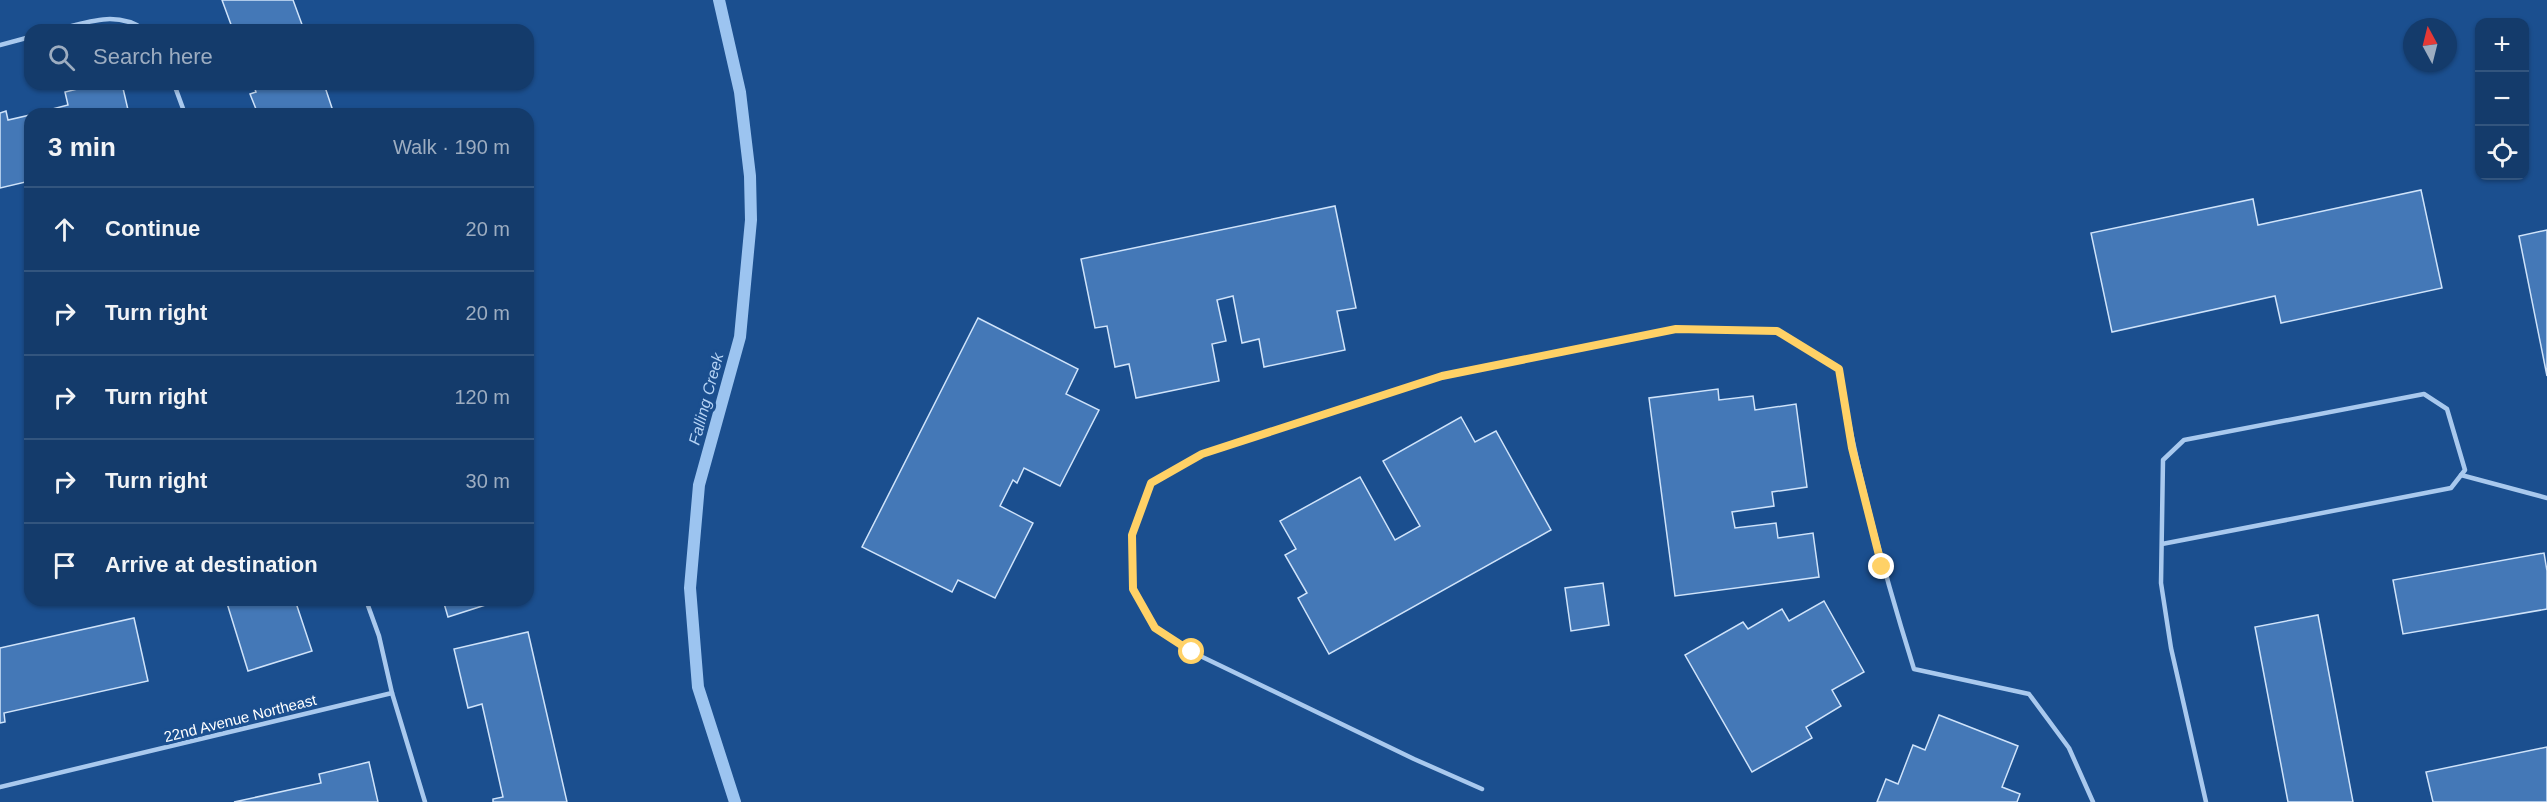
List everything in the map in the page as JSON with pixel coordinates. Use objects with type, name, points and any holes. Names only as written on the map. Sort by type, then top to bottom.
[{"type":"lane","points":[[80,24],[104,18],[118,18],[135,24]]},
{"type":"lane","points":[[0,45],[24,39]]},
{"type":"lane","points":[[176,90],[183,108]]},
{"type":"lane","points":[[1482,789],[1414,759],[1192,652],[1155,628],[1133,589],[1132,535],[1151,483],[1202,454],[1442,376],[1676,329],[1732,330],[1777,331],[1839,369],[1852,448],[1882,567],[1914,669],[2029,694],[2069,748],[2093,802]]},
{"type":"lane","points":[[2162,544],[2451,488],[2465,470],[2447,409],[2424,394],[2184,440],[2163,460],[2161,583],[2171,648],[2206,802]]},
{"type":"lane","points":[[2461,475],[2547,498]]},
{"type":"lane","points":[[368,606],[379,636],[392,693],[425,802]]},
{"type":"lane","name":"22nd Avenue Northeast","points":[[0,787],[392,693]]},
{"type":"building","points":[[222,0],[293,0],[302,24],[231,24]]},
{"type":"building","points":[[123,90],[128,108],[56,108],[68,105],[65,92]]},
{"type":"building","points":[[255,90],[326,90],[332,108],[256,108],[250,94],[256,92]]},
{"type":"building","points":[[6,111],[8,120],[24,116],[24,182],[0,188],[0,113]]},
{"type":"building","points":[[2421,190],[2442,288],[2281,323],[2275,296],[2112,332],[2091,233],[2253,199],[2258,225]]},
{"type":"building","points":[[1335,206],[1356,308],[1337,311],[1345,350],[1264,367],[1259,339],[1242,343],[1233,296],[1217,300],[1226,341],[1212,344],[1219,381],[1136,398],[1129,364],[1115,367],[1107,326],[1095,328],[1081,259]]},
{"type":"building","points":[[2547,230],[2547,376],[2519,236]]},
{"type":"building","points":[[978,318],[1078,369],[1066,394],[1099,410],[1060,486],[1024,468],[1017,483],[1013,480],[1000,506],[1033,523],[995,598],[958,580],[952,592],[862,547]]},
{"type":"building","points":[[1718,389],[1719,400],[1753,396],[1755,410],[1796,404],[1807,487],[1772,492],[1774,506],[1732,512],[1735,528],[1776,523],[1778,538],[1813,533],[1819,577],[1675,596],[1649,398]]},
{"type":"building","points":[[1461,417],[1475,442],[1496,431],[1551,530],[1329,654],[1298,598],[1307,593],[1285,555],[1296,549],[1280,521],[1360,477],[1395,540],[1420,526],[1383,461]]},
{"type":"building","points":[[2544,553],[2547,571],[2547,609],[2403,634],[2393,580]]},
{"type":"building","points":[[1603,583],[1609,625],[1571,631],[1565,588]]},
{"type":"building","points":[[1824,601],[1864,672],[1832,690],[1841,706],[1806,727],[1812,738],[1752,772],[1685,655],[1743,622],[1748,629],[1782,609],[1789,621]]},
{"type":"building","points":[[228,606],[297,606],[312,651],[248,671]]},
{"type":"building","points":[[445,606],[482,606],[448,617]]},
{"type":"building","points":[[2318,615],[2353,802],[2288,802],[2255,627]]},
{"type":"building","points":[[134,618],[148,681],[4,713],[5,722],[0,723],[0,648]]},
{"type":"building","points":[[528,632],[567,802],[493,802],[493,799],[503,797],[482,704],[468,708],[454,649]]},
{"type":"building","points":[[1939,715],[2018,746],[2002,787],[2020,794],[2017,802],[1877,802],[1886,779],[1898,784],[1913,745],[1925,750]]},
{"type":"building","points":[[2547,747],[2547,802],[2433,802],[2426,772]]},
{"type":"building","points":[[369,762],[378,802],[234,802],[321,783],[319,774]]},
{"type":"waterway","name":"Falling Creek","points":[[719,0],[740,92],[750,176],[751,220],[740,337],[699,485],[690,588],[698,687],[735,802]]},
{"type":"route","points":[[1192,652],[1155,628],[1133,589],[1132,535],[1151,483],[1202,454],[1442,376],[1676,329],[1777,331],[1839,369],[1852,448],[1882,567]]}]
